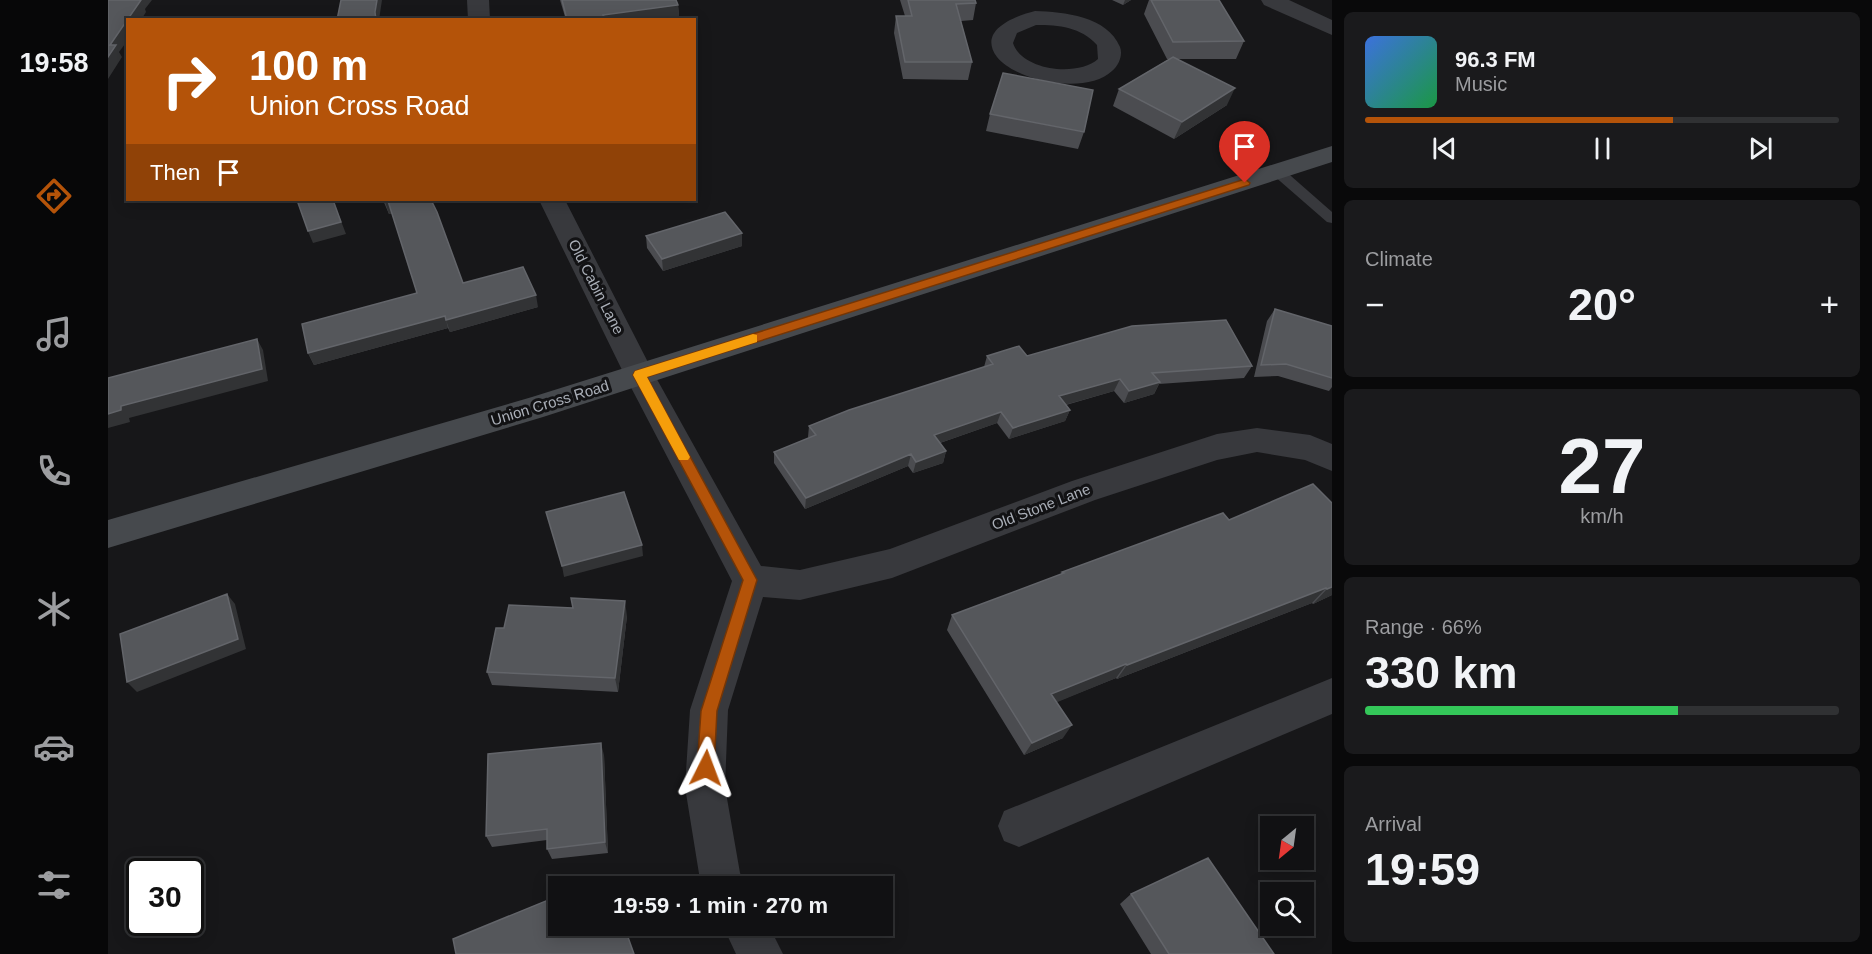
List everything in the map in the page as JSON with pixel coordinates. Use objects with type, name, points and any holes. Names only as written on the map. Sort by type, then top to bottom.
[{"type":"main road","name":"Union Cross Road","points":[[108,534],[532,409],[1332,154]]},
{"type":"street","points":[[478,0],[479,18]]},
{"type":"street","points":[[1018,0],[1035,18]]},
{"type":"street","points":[[1272,0],[1332,28]]},
{"type":"street","name":"Old Cabin Lane","points":[[552,201],[639,375]]},
{"type":"street","points":[[639,375],[750,580],[709,711],[705,788],[719,876]]},
{"type":"street","name":"Old Stone Lane","points":[[750,580],[800,585],[892,563],[1084,490],[1217,447],[1257,440],[1310,448],[1332,458]]},
{"type":"street","points":[[1019,826],[1332,696]]},
{"type":"street","points":[[750,936],[760,954]]},
{"type":"lane","points":[[1278,172],[1332,219]]},
{"type":"building","points":[[108,0],[141,0],[129,18],[126,18],[126,22],[110,45],[116,45],[108,57]]},
{"type":"building","points":[[341,0],[377,0],[376,18],[337,18]]},
{"type":"building","points":[[562,0],[676,0],[678,5],[603,15],[605,18],[566,18]]},
{"type":"building","points":[[908,0],[975,0],[976,3],[956,4],[972,62],[905,62],[896,16],[912,16]]},
{"type":"building","points":[[1151,0],[1219,0],[1244,41],[1173,42]]},
{"type":"building","points":[[1173,57],[1235,88],[1182,122],[1119,89]]},
{"type":"building","points":[[1003,73],[1093,90],[1084,132],[990,114]]},
{"type":"building","points":[[297,201],[333,201],[341,222],[308,231]]},
{"type":"building","points":[[388,201],[432,201],[463,283],[523,267],[536,295],[446,320],[445,316],[308,353],[302,324],[417,293]]},
{"type":"building","points":[[725,212],[742,233],[662,259],[646,236]]},
{"type":"building","points":[[1275,309],[1332,326],[1332,378],[1286,364],[1261,365]]},
{"type":"building","points":[[1226,320],[1252,366],[1152,373],[1160,382],[1129,391],[1120,379],[1059,396],[1070,410],[1013,428],[1001,412],[934,435],[946,451],[916,462],[911,454],[806,498],[774,452],[816,435],[809,426],[849,410],[993,364],[987,356],[1019,346],[1027,356],[1132,326]]},
{"type":"building","points":[[257,339],[262,369],[121,406],[121,410],[108,414],[108,378]]},
{"type":"building","points":[[1313,484],[1332,503],[1332,587],[1051,694],[1072,725],[1032,743],[952,615],[1223,513],[1229,520]]},
{"type":"building","points":[[624,492],[642,545],[562,566],[546,512]]},
{"type":"building","points":[[227,594],[238,639],[127,682],[120,634]]},
{"type":"building","points":[[571,598],[625,601],[615,678],[487,672],[496,628],[504,628],[509,605],[573,608]]},
{"type":"building","points":[[601,743],[605,842],[547,849],[547,829],[486,836],[488,754]]},
{"type":"building","points":[[1208,858],[1274,954],[1169,954],[1131,894]]},
{"type":"building","points":[[548,900],[548,936],[628,936],[634,954],[456,954],[453,939]]},
{"type":"slow traffic","points":[[684,457],[639,375],[753,338]]},
{"type":"route","points":[[706,768],[709,711],[750,580],[639,375],[1245,183]]}]
